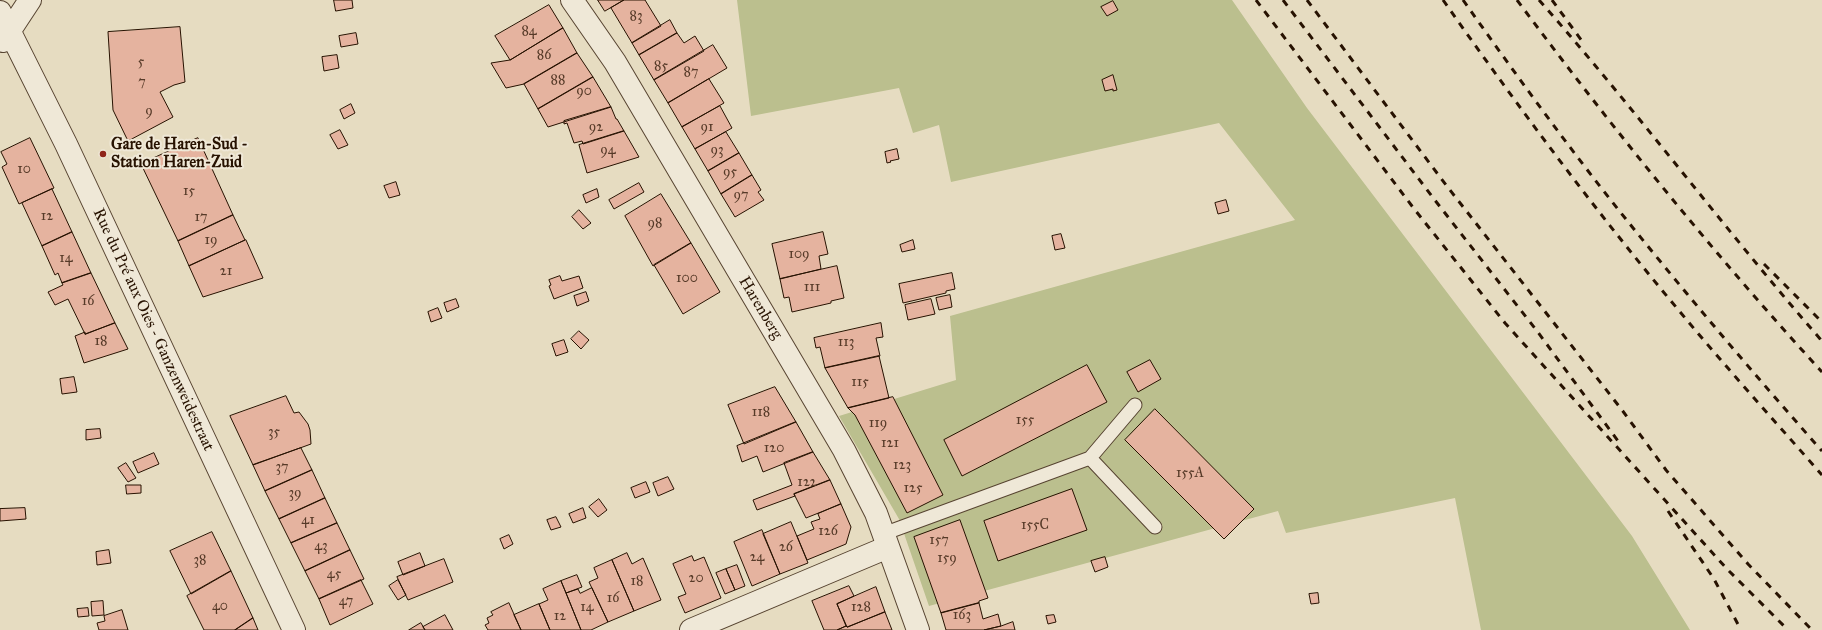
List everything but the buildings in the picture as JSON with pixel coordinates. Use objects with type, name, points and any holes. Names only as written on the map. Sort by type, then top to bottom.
[{"type":"street","points":[[3,29],[30,0]]},
{"type":"street","name":"Harenberg","points":[[572,0],[615,62],[844,450],[876,513],[918,630]]},
{"type":"street","name":"Rue du Pré aux Oies - Ganzenweidestraat","points":[[3,29],[66,144],[294,630]]},
{"type":"street","points":[[691,630],[886,540]]},
{"type":"lane","points":[[886,540],[1090,458],[1135,405]]},
{"type":"lane","points":[[1090,458],[1155,527]]},
{"type":"green space","points":[[737,0],[1232,0],[1307,108],[1632,536],[1690,630],[1481,630],[1455,498],[1286,533],[1278,511],[929,606],[899,519],[839,416],[956,380],[950,316],[1295,220],[1219,123],[951,182],[939,125],[913,133],[899,88],[751,116]]},
{"type":"railway","points":[[1256,0],[1415,210],[1505,323],[1727,569],[1788,630]]},
{"type":"railway","points":[[1283,0],[1434,199],[1537,331],[1621,445]]},
{"type":"railway","points":[[1307,0],[1446,185],[1622,410],[1666,470],[1748,564],[1812,630]]},
{"type":"railway","points":[[1443,0],[1527,117],[1645,270],[1822,475]]},
{"type":"railway","points":[[1463,0],[1540,108],[1621,213],[1720,333],[1822,451]]},
{"type":"railway","points":[[1517,0],[1590,96],[1665,190],[1742,282],[1822,372]]},
{"type":"railway","points":[[1539,0],[1611,84],[1822,341]]},
{"type":"railway","points":[[1552,0],[1582,41]]},
{"type":"railway","points":[[1764,264],[1822,322]]},
{"type":"railway","points":[[1668,511],[1714,579],[1741,630]]},
{"type":"place","name":"Gare de Haren-Sud - Station Haren-Zuid","points":[[103,154]]}]
